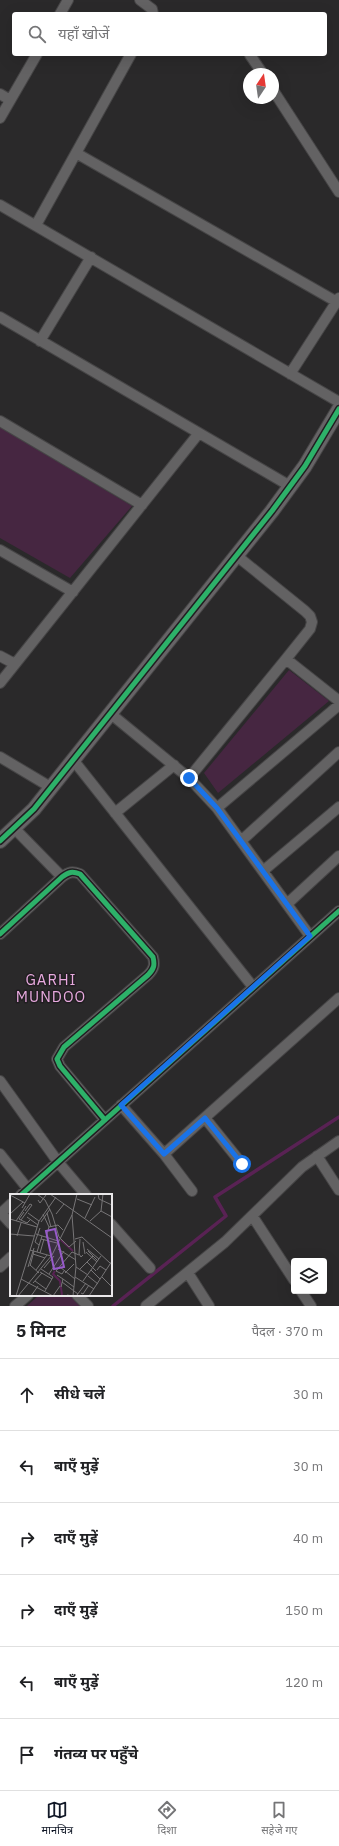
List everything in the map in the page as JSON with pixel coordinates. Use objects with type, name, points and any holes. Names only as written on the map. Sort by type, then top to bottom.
[{"type":"street","points":[[61,12],[68,0]]},
{"type":"street","points":[[140,0],[152,9],[153,12]]},
{"type":"street","points":[[0,118],[36,56]]},
{"type":"street","points":[[36,225],[130,56]]},
{"type":"street","points":[[251,56],[259,68]]},
{"type":"street","points":[[0,94],[10,100]]},
{"type":"street","points":[[279,99],[339,192]]},
{"type":"street","points":[[76,153],[338,300],[290,374]]},
{"type":"street","points":[[0,204],[339,402]]},
{"type":"street","points":[[40,341],[91,257]]},
{"type":"street","points":[[0,317],[290,486]]},
{"type":"street","points":[[0,841],[34,809],[52,788],[237,556],[305,466],[339,409]]},
{"type":"street","points":[[0,421],[142,505]]},
{"type":"street","points":[[0,683],[199,433]]},
{"type":"street","points":[[0,550],[73,592]]},
{"type":"street","points":[[189,778],[310,629],[312,622],[310,616],[237,556]]},
{"type":"street","points":[[0,656],[15,664]]},
{"type":"street","points":[[286,659],[339,701]]},
{"type":"street","points":[[217,808],[339,705]]},
{"type":"street","points":[[111,714],[189,778],[217,808],[310,936]]},
{"type":"street","points":[[241,841],[339,752]]},
{"type":"street","points":[[0,757],[52,788]]},
{"type":"street","points":[[74,761],[253,987]]},
{"type":"street","points":[[115,813],[174,765]]},
{"type":"street","points":[[263,871],[339,807]]},
{"type":"street","points":[[14,828],[62,877]]},
{"type":"street","points":[[287,904],[339,856]]},
{"type":"street","points":[[0,934],[62,877],[68,872],[73,871],[80,874],[153,957],[155,962],[153,969],[148,975],[64,1047],[57,1059],[60,1066],[105,1120]]},
{"type":"street","points":[[0,1154],[24,1192],[310,936],[339,912]]},
{"type":"street","points":[[164,1154],[339,998]]},
{"type":"street","points":[[0,1081],[58,1162],[85,1194]]},
{"type":"street","points":[[121,1105],[164,1154],[192,1191]]},
{"type":"street","points":[[205,1118],[242,1164]]},
{"type":"street","points":[[146,1306],[188,1273],[253,1217],[302,1167],[339,1140]]},
{"type":"street","points":[[317,1156],[339,1190]]},
{"type":"street","points":[[10,1205],[1,1213],[10,1223]]},
{"type":"street","points":[[253,1217],[291,1275]]},
{"type":"street","points":[[112,1225],[150,1268]]},
{"type":"street","points":[[0,1267],[10,1258]]},
{"type":"street","points":[[188,1273],[209,1306]]},
{"type":"street","points":[[303,1294],[311,1306]]},
{"type":"street","points":[[15,1306],[27,1296]]},
{"type":"street","points":[[78,1296],[88,1306]]},
{"type":"shaded area","points":[[0,427],[132,506],[70,578],[0,538]]},
{"type":"shaded area","points":[[289,670],[329,701],[218,793],[204,773]]},
{"type":"shaded area","points":[[38,1296],[74,1296],[82,1306],[27,1306]]},
{"type":"waterway","points":[[113,1306],[226,1216],[215,1197],[339,1117]]},
{"type":"cycle path","points":[[0,841],[34,809],[272,511],[305,466],[339,409]]},
{"type":"cycle path","points":[[0,934],[62,877],[69,873],[75,872],[80,874],[153,957],[154,967],[152,971],[64,1047],[57,1059],[60,1066],[105,1120]]},
{"type":"cycle path","points":[[22,1194],[339,911]]},
{"type":"district","name":"GARHI MUNDOO","points":[[51,988]]},
{"type":"route","points":[[189,778],[217,808],[310,936],[121,1105],[164,1154],[205,1118],[242,1164]]}]
